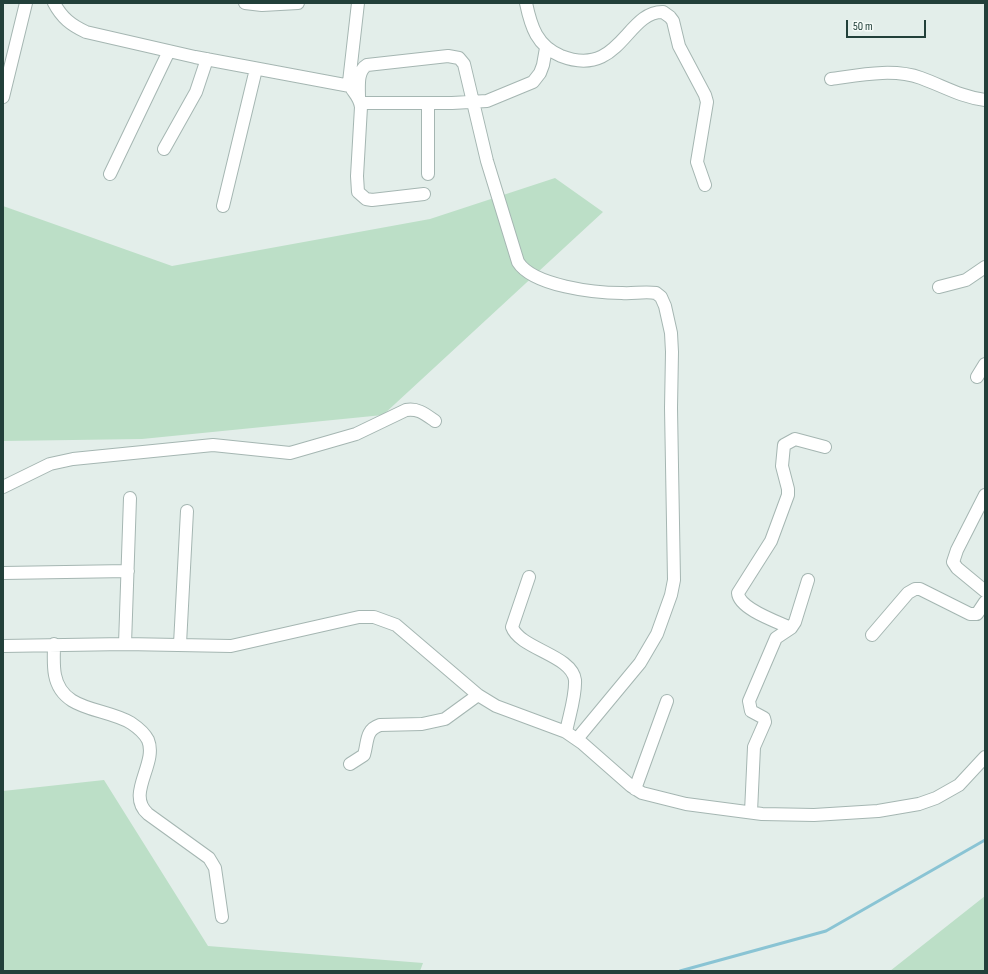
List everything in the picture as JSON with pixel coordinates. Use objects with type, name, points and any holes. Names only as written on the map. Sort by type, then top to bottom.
[{"type":"street","points":[[3,97],[26,3]]},
{"type":"street","points":[[54,3],[64,18],[71,25],[86,32],[207,59],[350,86]]},
{"type":"street","points":[[245,3],[262,5],[298,3]]},
{"type":"street","points":[[358,3],[350,67],[350,86],[359,100]]},
{"type":"street","points":[[526,3],[535,34],[546,48],[564,57],[588,61],[608,53],[634,28],[652,15],[663,12],[670,16],[675,27],[679,46],[705,95],[707,102],[697,162],[705,185]]},
{"type":"street","points":[[359,100],[428,104],[472,103],[495,99],[533,82],[543,65],[546,48]]},
{"type":"street","points":[[110,174],[170,51]]},
{"type":"street","points":[[424,194],[372,200],[366,199],[358,192],[357,176],[360,76],[362,70],[367,65],[456,56],[462,60],[464,64],[472,103],[487,161],[518,262],[522,269],[545,279],[576,288],[602,292],[656,293],[661,297],[665,306],[671,333],[674,567],[671,595],[657,634],[640,663],[577,739]]},
{"type":"street","points":[[164,149],[196,92],[207,59]]},
{"type":"street","points":[[223,206],[256,69]]},
{"type":"street","points":[[832,79],[893,73],[907,74],[920,78],[961,96],[985,100]]},
{"type":"street","points":[[428,104],[428,174]]},
{"type":"street","points":[[939,287],[966,280],[985,267]]},
{"type":"street","points":[[977,377],[985,364]]},
{"type":"street","points":[[3,487],[50,464],[73,459],[213,445],[290,453],[356,434],[406,410],[414,408],[435,422]]},
{"type":"street","points":[[791,628],[753,610],[740,599],[738,593],[771,541],[788,495],[788,487],[782,466],[784,445],[795,439],[825,447]]},
{"type":"street","points":[[985,496],[956,550],[953,562],[957,568],[985,591]]},
{"type":"street","points":[[125,644],[130,498]]},
{"type":"street","points":[[180,644],[187,511]]},
{"type":"street","points":[[3,573],[128,571]]},
{"type":"street","points":[[529,577],[512,627],[519,637],[562,663],[573,673],[575,679],[574,690],[566,732]]},
{"type":"street","points":[[751,812],[754,747],[765,722],[764,718],[751,711],[748,705],[772,644],[780,634],[791,628],[795,622],[808,580]]},
{"type":"street","points":[[872,635],[908,593],[915,589],[926,592],[970,614],[977,614],[985,602]]},
{"type":"street","points":[[3,646],[54,644],[242,644],[327,623],[359,617],[374,617],[396,625],[478,695],[496,706],[566,732],[577,739],[635,789],[653,797],[686,804],[751,812],[814,815],[878,811],[919,804],[936,798],[959,785],[985,757]]},
{"type":"street","points":[[54,644],[55,670],[61,689],[69,700],[76,704],[122,718],[142,730],[147,738],[150,749],[139,797],[141,806],[148,814],[209,858],[215,868],[222,917]]},
{"type":"street","points":[[350,764],[364,755],[368,735],[375,726],[380,724],[422,724],[445,719],[478,695]]},
{"type":"street","points":[[635,789],[668,701]]},
{"type":"green space","points":[[555,178],[603,212],[383,415],[142,439],[3,441],[3,206],[172,266],[430,219]]},
{"type":"green space","points":[[104,780],[208,946],[423,963],[420,971],[3,971],[3,791]]},
{"type":"green space","points":[[985,896],[985,971],[890,971]]},
{"type":"waterway","points":[[680,971],[826,931],[985,840]]}]
